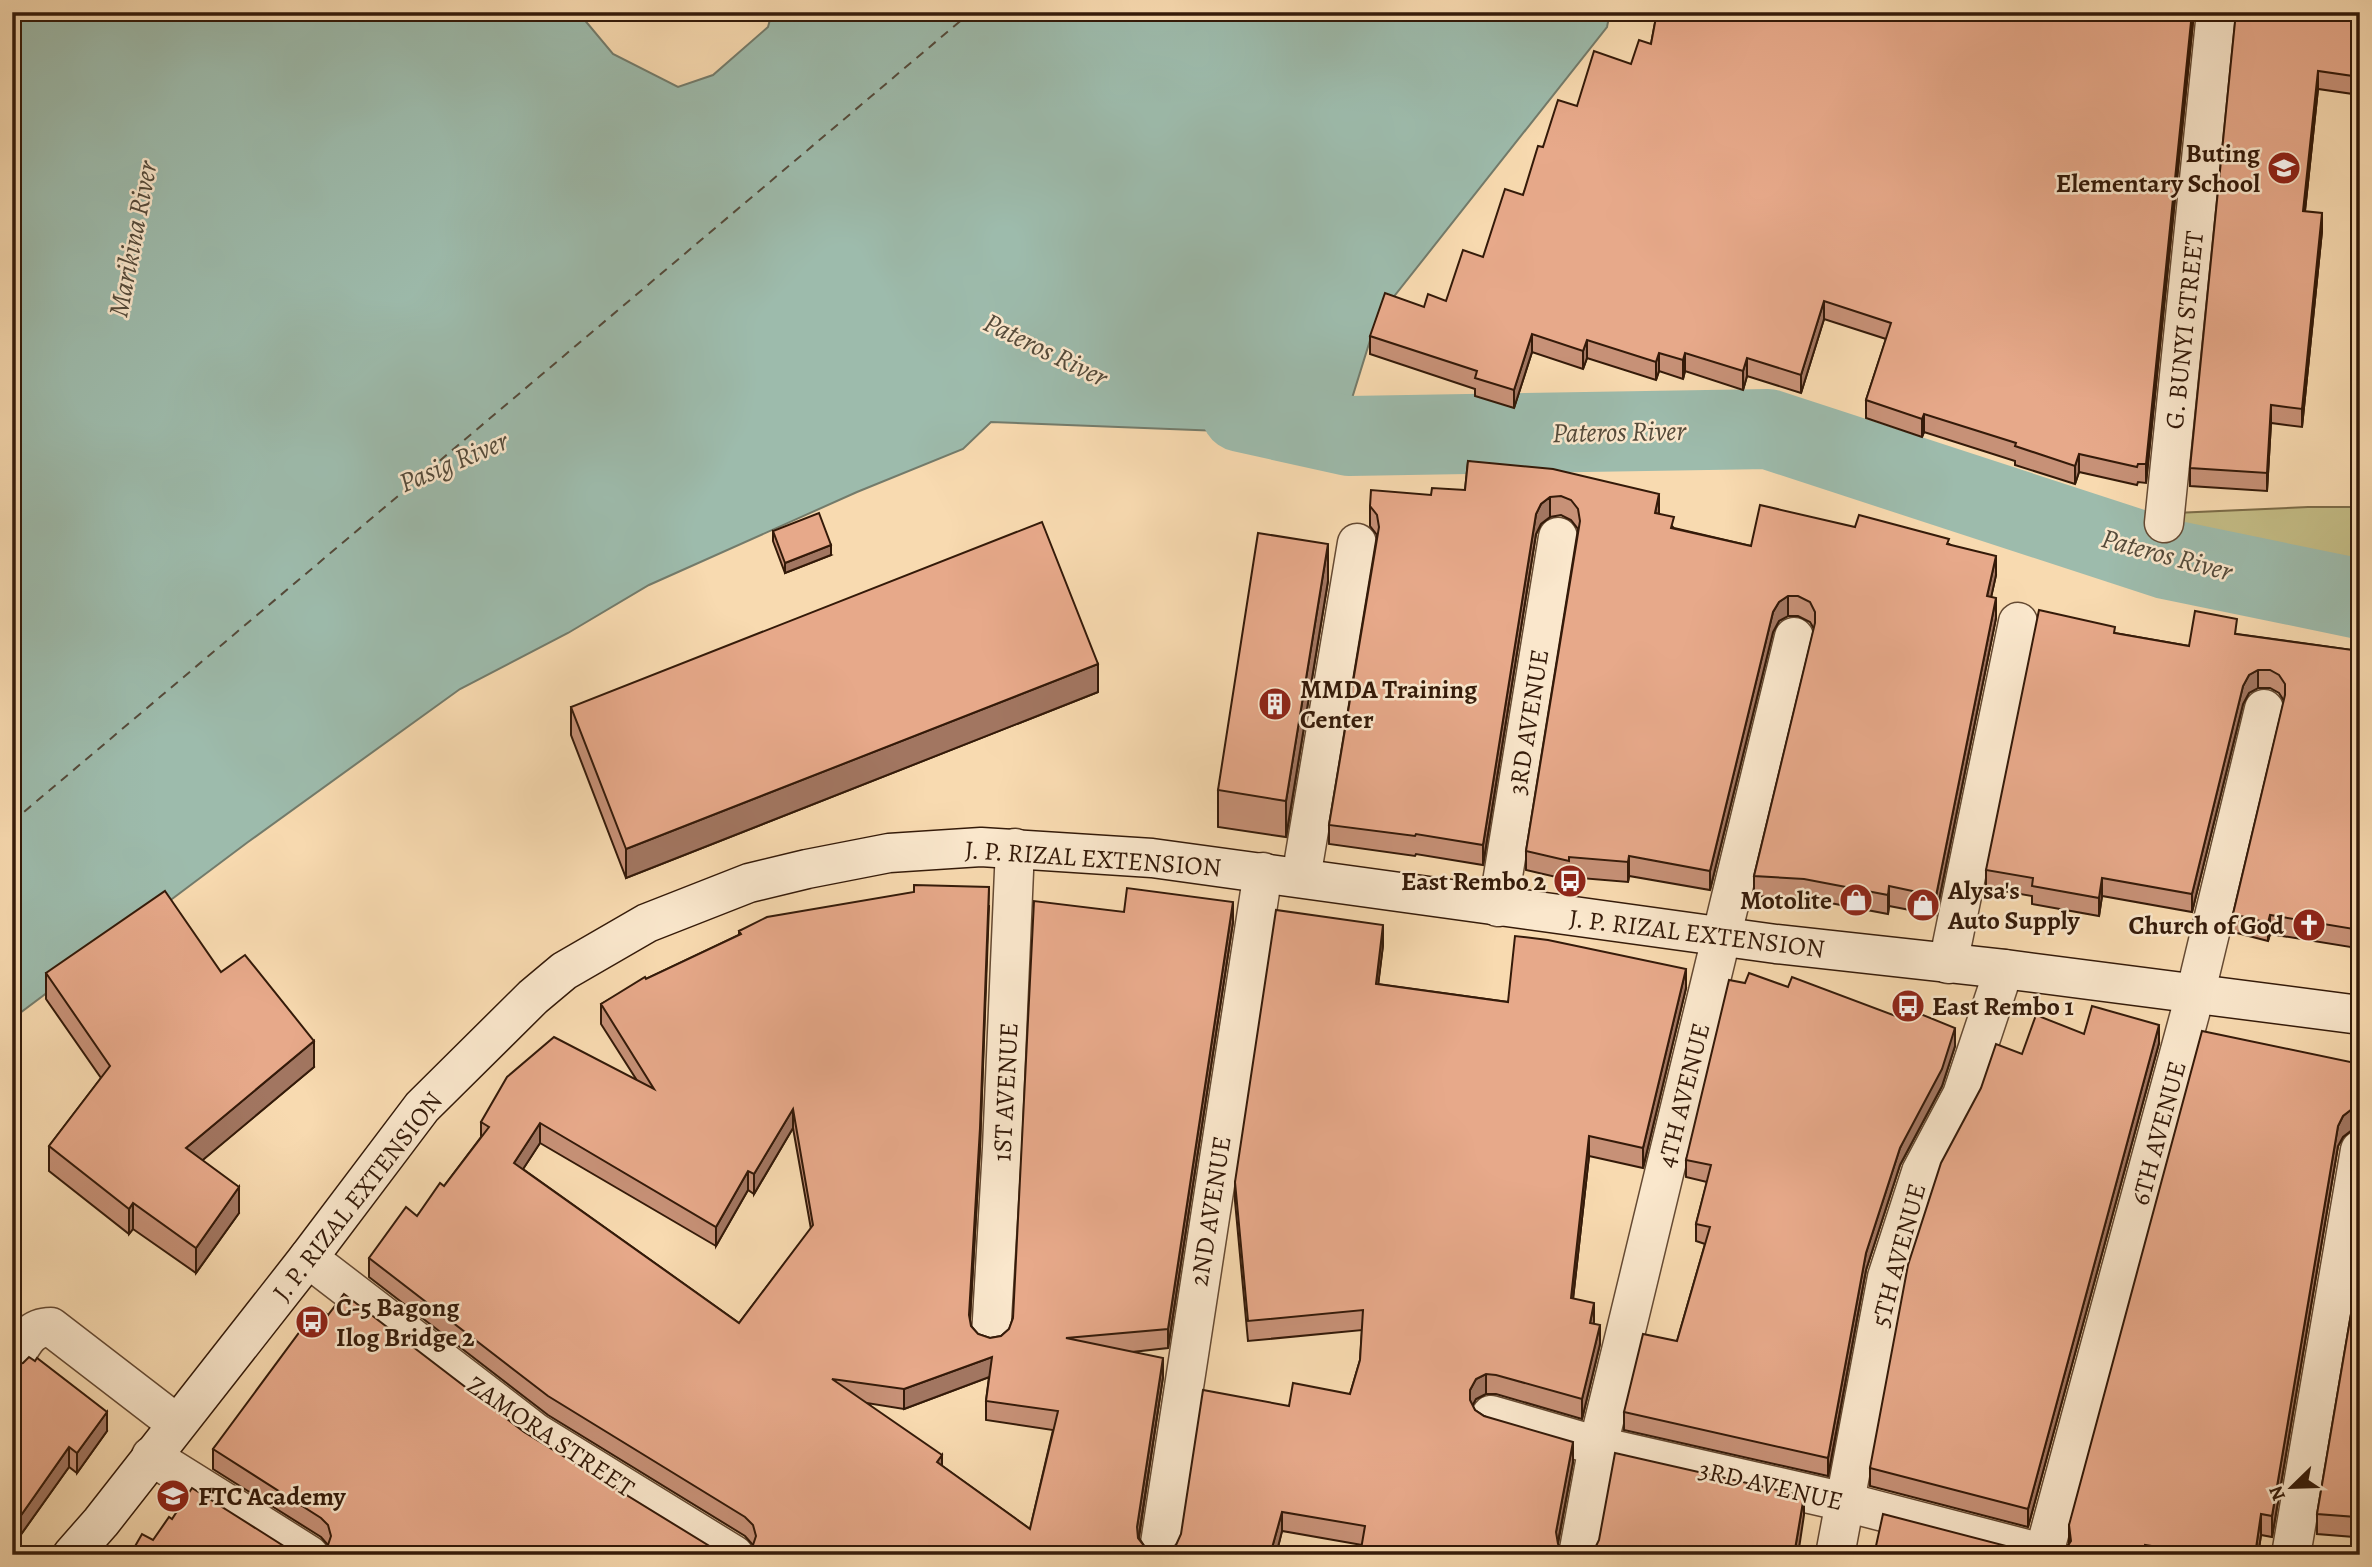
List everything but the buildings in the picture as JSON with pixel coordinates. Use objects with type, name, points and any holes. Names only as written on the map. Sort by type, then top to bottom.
[{"type":"street","name":"G. BUNYI STREET","points":[[2164,523],[2216,12]]},
{"type":"street","name":"3RD AVENUE","points":[[1498,907],[1559,537]]},
{"type":"street","points":[[1301,878],[1357,543]]},
{"type":"street","points":[[1948,964],[2018,622]]},
{"type":"street","name":"4TH AVENUE","points":[[1578,1555],[1598,1446],[1794,637]]},
{"type":"street","name":"6TH AVENUE","points":[[2047,1554],[2195,995],[2264,709]]},
{"type":"street","name":"J. P. RIZAL EXTENSION","points":[[72,1555],[101,1522],[308,1258],[422,1107],[533,997],[564,971],[647,923],[749,883],[807,869],[889,853],[981,846],[1152,858],[1721,937],[2004,969],[2360,1015]]},
{"type":"street","name":"1ST AVENUE","points":[[991,1336],[1015,848]]},
{"type":"street","name":"2ND AVENUE","points":[[1159,1550],[1263,872]]},
{"type":"street","name":"5TH AVENUE","points":[[1835,1555],[1888,1277],[1921,1172],[1962,1095],[2004,969]]},
{"type":"street","points":[[2291,1555],[2360,1150]]},
{"type":"street","name":"ZAMORA STREET","points":[[308,1258],[536,1433],[734,1555]]},
{"type":"street","points":[[12,1363],[35,1329],[51,1327],[177,1424]]},
{"type":"street","name":"3RD AVENUE","points":[[1491,1415],[1598,1446],[1845,1502],[2047,1554]]},
{"type":"street","points":[[151,1456],[309,1555]]},
{"type":"shaded area","points":[[2360,507],[2360,564],[2174,533],[2175,513]]},
{"type":"water","points":[[12,12],[578,12],[613,54],[678,87],[713,75],[768,27],[772,12],[1610,12],[1607,27],[1377,318],[1344,424],[1349,436],[991,422],[963,449],[857,492],[649,585],[568,633],[460,689],[248,842],[12,1019]]},
{"type":"waterway","name":"Pateros River","points":[[1241,412],[1349,436],[1768,429],[2166,559],[2360,599]]},
{"type":"ferry route","points":[[12,822],[971,12]]},
{"type":"place","name":"Buting Elementary School","points":[[2284,168]]},
{"type":"place","name":"MMDA Training Center","points":[[1275,704]]},
{"type":"place","name":"East Rembo 2","points":[[1570,881]]},
{"type":"place","name":"Motolite","points":[[1856,900]]},
{"type":"place","name":"Alysa's Auto Supply","points":[[1923,905]]},
{"type":"place","name":"Church of God","points":[[2309,925]]},
{"type":"place","name":"East Rembo 1","points":[[1908,1006]]},
{"type":"place","name":"C-5 Bagong Ilog Bridge 2","points":[[312,1322]]},
{"type":"place","name":"FTC Academy","points":[[173,1496]]},
{"type":"water label","name":"Marikina River","points":[[132,239]]},
{"type":"water label","name":"Pasig River","points":[[453,461]]}]
